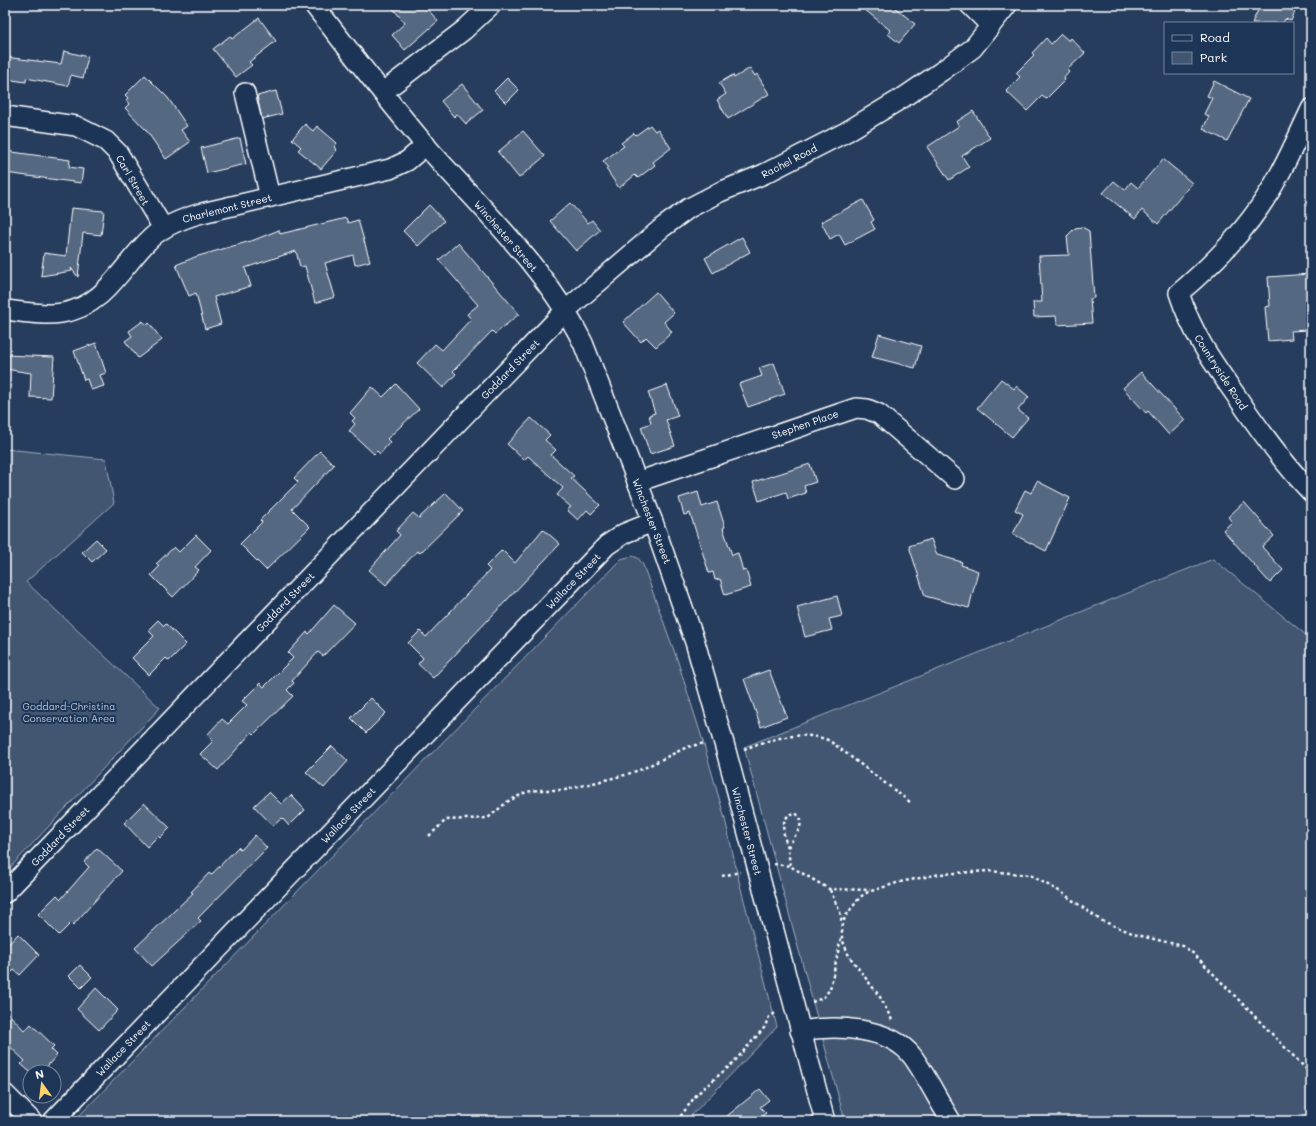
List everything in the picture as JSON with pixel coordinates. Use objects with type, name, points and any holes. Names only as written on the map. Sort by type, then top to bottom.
[{"type":"street","name":"Winchester Street","points":[[314,5],[426,145],[514,243],[544,281],[565,311],[588,354],[653,522],[684,608],[725,747],[825,1121]]},
{"type":"street","points":[[383,92],[464,30],[491,5]]},
{"type":"street","points":[[970,5],[990,25]]},
{"type":"street","name":"Rachel Road","points":[[565,311],[677,216],[704,200],[764,174],[827,142],[904,97],[974,48],[990,25],[1007,5]]},
{"type":"street","points":[[245,94],[270,197]]},
{"type":"street","name":"Countryside Road","points":[[1311,109],[1270,191],[1230,246],[1179,293],[1191,324],[1204,349],[1252,420],[1311,492]]},
{"type":"street","name":"Carl Street","points":[[5,116],[76,126],[106,141],[118,152],[164,228]]},
{"type":"street","name":"Charlemont Street","points":[[5,310],[47,314],[63,313],[92,301],[117,280],[142,247],[164,228],[189,217],[390,169],[407,161],[426,145]]},
{"type":"street","name":"Goddard Street","points":[[5,893],[565,311]]},
{"type":"street","name":"Stephen Place","points":[[637,482],[856,408],[867,408],[879,414],[955,479]]},
{"type":"street","name":"Wallace Street","points":[[53,1121],[608,545],[625,532],[653,522]]},
{"type":"street","points":[[800,1031],[828,1028],[866,1031],[881,1034],[912,1056],[951,1121]]},
{"type":"street","points":[[5,1094],[32,1121]]},
{"type":"path","points":[[429,836],[446,820],[488,818],[507,802],[526,792],[538,790],[565,790],[630,774],[698,743],[725,747],[739,751],[762,743],[810,734],[830,741],[910,802]]},
{"type":"path","points":[[788,847],[800,828],[801,820],[796,813],[787,816],[784,822],[783,831],[788,847],[790,866]]},
{"type":"path","points":[[722,876],[778,864],[790,866],[829,889],[874,890]]},
{"type":"path","points":[[842,925],[847,914],[860,897],[874,890],[940,874],[989,872],[1030,875],[1061,892],[1100,920],[1137,935],[1182,946],[1194,954],[1311,1074]]},
{"type":"path","points":[[677,1121],[697,1094],[738,1058],[764,1028],[769,1016],[776,1012],[817,1001],[827,994],[842,936],[840,912],[829,889]]},
{"type":"path","points":[[842,936],[852,960],[880,997],[893,1022]]},
{"type":"green space","name":"Goddard-Christina Conservation Area","points":[[5,449],[106,459],[114,503],[26,582],[160,708],[5,873]]},
{"type":"green space","points":[[632,556],[638,558],[643,565],[677,659],[702,738],[725,819],[739,881],[777,1027],[686,1121],[74,1121],[621,559]]},
{"type":"green space","points":[[1213,559],[1311,639],[1311,1121],[845,1121],[744,747]]},
{"type":"building","points":[[390,5],[424,5],[438,21],[405,50],[392,35],[405,23]]},
{"type":"building","points":[[859,5],[892,5],[915,24],[899,43],[888,34],[891,31]]},
{"type":"building","points":[[1252,5],[1291,5],[1290,7],[1296,9],[1291,21],[1285,19],[1284,22],[1252,22],[1259,8]]},
{"type":"building","points":[[259,18],[276,41],[249,62],[252,65],[236,77],[213,49],[230,36],[232,39]]},
{"type":"building","points":[[1061,34],[1069,41],[1071,38],[1085,53],[1067,70],[1069,72],[1064,78],[1065,80],[1046,99],[1042,96],[1027,111],[1006,91],[1020,77],[1016,73],[1034,55],[1032,53],[1046,38],[1051,44]]},
{"type":"building","points":[[64,51],[88,57],[83,78],[71,75],[68,86],[26,78],[26,82],[5,79],[5,57],[61,64]]},
{"type":"building","points":[[750,68],[755,76],[757,74],[769,94],[728,119],[717,100],[726,94],[719,83],[733,75],[734,78]]},
{"type":"building","points":[[145,75],[168,98],[187,126],[181,130],[190,142],[166,159],[146,130],[125,108],[129,104],[126,100],[128,98],[125,95]]},
{"type":"building","points":[[507,78],[519,90],[506,103],[494,91]]},
{"type":"building","points":[[1214,81],[1249,99],[1227,141],[1203,129],[1209,116],[1204,114],[1212,98],[1207,96]]},
{"type":"building","points":[[462,84],[483,110],[466,124],[457,114],[454,117],[441,101]]},
{"type":"building","points":[[276,91],[282,114],[262,119],[257,96]]},
{"type":"building","points":[[973,111],[990,138],[962,156],[969,167],[949,180],[927,147],[959,126],[956,122]]},
{"type":"building","points":[[305,124],[313,131],[317,126],[337,143],[334,147],[337,150],[321,169],[298,150],[301,147],[292,139]]},
{"type":"building","points":[[650,125],[655,131],[658,129],[671,148],[653,162],[655,165],[638,178],[635,175],[619,188],[606,169],[608,167],[603,161],[624,146],[621,143],[634,133],[636,135]]},
{"type":"building","points":[[523,131],[545,156],[519,178],[498,152]]},
{"type":"building","points":[[240,138],[246,164],[207,173],[201,148]]},
{"type":"building","points":[[5,151],[70,160],[69,167],[83,169],[81,183],[5,173]]},
{"type":"building","points":[[1163,159],[1192,183],[1158,224],[1142,210],[1135,219],[1103,193],[1114,181],[1125,190],[1131,182],[1138,188]]},
{"type":"building","points":[[863,200],[874,220],[871,222],[875,229],[845,245],[839,234],[830,239],[821,222]]},
{"type":"building","points":[[570,203],[588,223],[592,220],[600,230],[576,251],[550,221]]},
{"type":"building","points":[[429,205],[444,221],[418,246],[403,231]]},
{"type":"building","points":[[71,208],[104,211],[101,235],[83,233],[78,277],[71,268],[72,271],[41,276],[44,253],[66,256]]},
{"type":"building","points":[[346,218],[348,223],[358,220],[370,261],[355,265],[353,255],[325,263],[335,297],[315,303],[305,266],[300,267],[296,251],[245,268],[251,286],[214,297],[221,324],[205,329],[196,293],[189,296],[176,265],[195,257],[254,240],[279,230],[280,234]]},
{"type":"building","points":[[1082,227],[1089,231],[1094,298],[1090,299],[1092,323],[1057,325],[1056,316],[1034,317],[1033,302],[1042,302],[1039,256],[1069,255],[1067,236],[1075,228]]},
{"type":"building","points":[[742,237],[750,252],[713,273],[705,258]]},
{"type":"building","points":[[458,243],[519,314],[495,334],[492,331],[453,371],[456,374],[443,388],[417,363],[435,344],[442,350],[471,319],[467,314],[478,305],[439,260]]},
{"type":"building","points":[[1309,274],[1311,307],[1306,308],[1308,330],[1291,331],[1292,339],[1268,341],[1265,307],[1270,306],[1268,277]]},
{"type":"building","points":[[656,292],[674,313],[664,322],[672,332],[656,347],[646,337],[641,342],[623,322]]},
{"type":"building","points":[[143,321],[147,325],[149,323],[162,340],[138,358],[125,341],[132,336],[129,331]]},
{"type":"building","points":[[879,334],[921,346],[915,368],[872,357]]},
{"type":"building","points":[[96,343],[106,373],[100,375],[104,386],[91,390],[87,379],[84,380],[74,351]]},
{"type":"building","points":[[5,355],[54,357],[51,398],[30,397],[31,373],[5,369]]},
{"type":"building","points":[[774,363],[785,394],[748,407],[739,384],[762,376],[759,368]]},
{"type":"building","points":[[1141,372],[1185,420],[1169,435],[1148,411],[1146,413],[1123,388]]},
{"type":"building","points":[[1001,379],[1014,389],[1016,386],[1029,397],[1018,410],[1028,418],[1012,437],[977,408]]},
{"type":"building","points":[[396,384],[419,409],[387,439],[390,442],[380,454],[377,451],[374,454],[349,431],[355,424],[352,421],[355,418],[350,413],[372,387],[383,397]]},
{"type":"building","points":[[667,385],[678,416],[666,420],[675,446],[650,454],[641,427],[651,423],[649,415],[655,413],[648,392]]},
{"type":"building","points":[[531,418],[550,435],[545,440],[556,450],[551,455],[574,476],[571,478],[600,505],[591,514],[587,510],[578,520],[567,510],[571,507],[557,495],[563,488],[528,456],[524,460],[507,444]]},
{"type":"building","points":[[320,451],[334,465],[292,509],[310,527],[266,570],[240,544],[262,522],[260,520],[298,482],[294,478]]},
{"type":"building","points":[[810,464],[816,482],[804,486],[806,493],[788,499],[786,492],[759,501],[753,482]]},
{"type":"building","points":[[1037,481],[1070,498],[1046,551],[1013,534],[1023,514],[1015,510],[1025,490],[1031,493]]},
{"type":"building","points":[[698,492],[702,507],[717,502],[725,527],[723,528],[732,555],[738,553],[743,571],[746,570],[751,587],[725,595],[720,579],[715,580],[713,572],[709,573],[690,513],[684,515],[679,498]]},
{"type":"building","points":[[446,493],[463,511],[420,553],[417,551],[386,585],[369,570],[400,535],[396,531],[413,513],[419,518]]},
{"type":"building","points":[[1244,502],[1274,536],[1262,547],[1283,570],[1270,583],[1223,530],[1232,522],[1228,517]]},
{"type":"building","points":[[543,529],[560,544],[433,678],[418,664],[423,658],[408,643],[420,631],[426,637],[490,570],[486,566],[502,550],[515,563]]},
{"type":"building","points":[[196,535],[211,550],[195,567],[199,570],[173,597],[151,575],[159,567],[156,564],[174,547],[179,552]]},
{"type":"building","points":[[96,539],[106,549],[92,562],[82,552]]},
{"type":"building","points":[[931,539],[937,555],[962,562],[961,565],[978,571],[969,608],[925,596],[909,546]]},
{"type":"building","points":[[837,596],[842,616],[829,619],[832,630],[805,637],[797,607]]},
{"type":"building","points":[[334,605],[355,623],[323,656],[318,652],[292,681],[294,683],[287,690],[293,696],[254,734],[252,732],[218,770],[200,754],[213,741],[207,735],[222,719],[228,724],[247,705],[242,701],[260,683],[264,687],[293,658],[288,653],[307,632],[309,634]]},
{"type":"building","points":[[158,620],[164,626],[166,624],[186,644],[169,661],[166,658],[149,675],[132,658],[154,636],[148,630]]},
{"type":"building","points":[[769,670],[787,717],[761,727],[744,679]]},
{"type":"building","points":[[371,698],[386,713],[366,733],[351,718]]},
{"type":"building","points":[[332,746],[348,761],[324,788],[306,772]]},
{"type":"building","points":[[269,792],[281,804],[291,795],[305,810],[289,826],[282,818],[273,826],[254,806]]},
{"type":"building","points":[[144,803],[170,828],[160,838],[158,836],[147,847],[124,823]]},
{"type":"building","points":[[255,835],[267,848],[198,918],[201,921],[152,966],[135,948],[193,893],[191,892],[209,873],[211,875],[238,847],[241,850]]},
{"type":"building","points":[[97,848],[122,871],[73,925],[71,923],[59,935],[38,914],[57,895],[61,899],[89,867],[84,862]]},
{"type":"building","points":[[18,934],[39,955],[20,975],[14,970],[5,979],[5,948]]},
{"type":"building","points":[[80,965],[92,977],[81,988],[69,976]]},
{"type":"building","points":[[96,988],[118,1010],[99,1030],[77,1009]]},
{"type":"building","points":[[5,1010],[25,1031],[31,1024],[54,1046],[51,1049],[57,1055],[49,1064],[22,1065],[21,1064],[25,1061],[5,1042]]},
{"type":"building","points":[[760,1089],[769,1100],[760,1107],[766,1113],[756,1121],[721,1121]]}]
